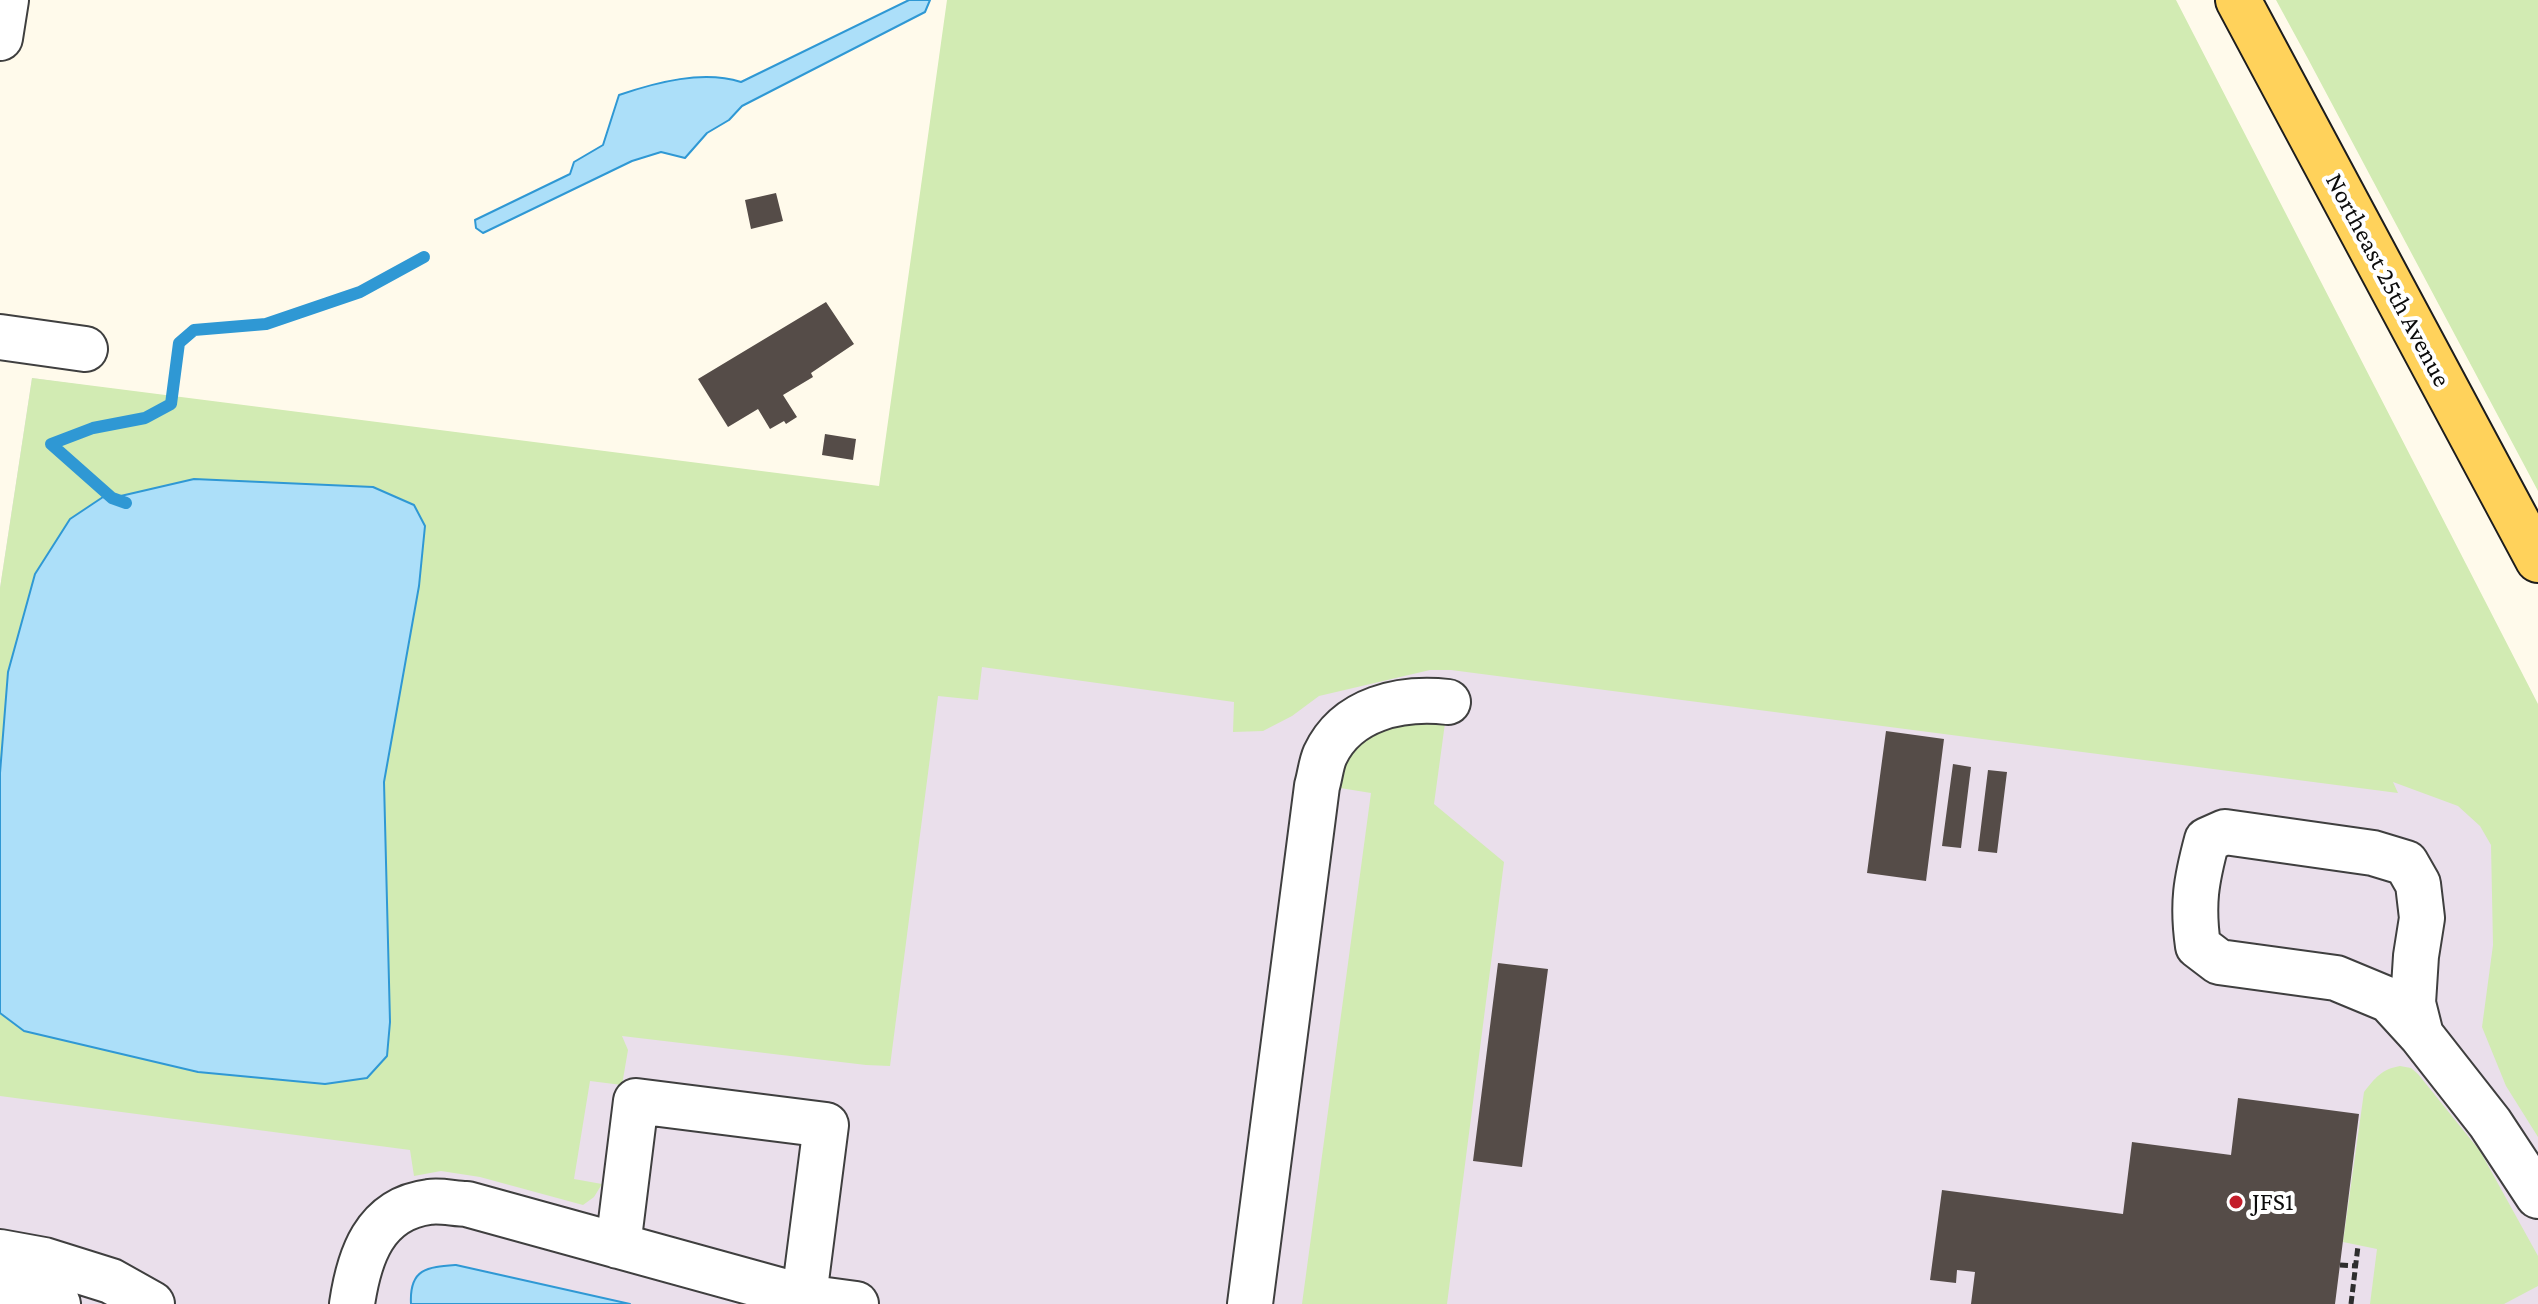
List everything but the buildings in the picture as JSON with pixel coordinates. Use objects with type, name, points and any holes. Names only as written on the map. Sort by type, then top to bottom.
[{"type":"main road","name":"Northeast 25th Avenue","points":[[2238,0],[2538,560]]},
{"type":"street","points":[[0,38],[6,0]]},
{"type":"street","points":[[0,337],[85,349]]},
{"type":"street","points":[[1250,1304],[1315,802],[1325,755],[1342,730],[1366,712],[1396,702],[1448,702]]},
{"type":"street","points":[[2421,1035],[2413,1003],[2422,918],[2418,884],[2406,863],[2373,853],[2225,832],[2207,840],[2197,877],[2193,912],[2198,946],[2219,962],[2336,978],[2389,1000],[2421,1035],[2490,1123],[2538,1196]]},
{"type":"street","points":[[618,1246],[636,1101],[826,1125],[804,1301]]},
{"type":"street","points":[[352,1304],[366,1246],[392,1215],[429,1202],[467,1204],[804,1301],[856,1304]]},
{"type":"street","points":[[0,1252],[44,1260],[111,1281],[152,1304]]},
{"type":"street","points":[[0,1292],[58,1304]]},
{"type":"path","points":[[2351,1304],[2358,1246]]},
{"type":"path","points":[[2340,1265],[2356,1266]]},
{"type":"shaded area","points":[[32,378],[2538,721],[2538,1304],[0,1304],[0,588]]},
{"type":"green space","points":[[947,0],[2176,0],[2538,704],[2538,1137],[2506,1086],[2482,1027],[2493,945],[2491,845],[2480,826],[2458,806],[2393,782],[2398,793],[1451,670],[1430,670],[1319,696],[1292,716],[1263,731],[1233,732],[1234,702],[982,667],[978,700],[938,696],[890,1066],[622,1036],[628,1050],[622,1085],[590,1081],[574,1179],[602,1184],[594,1197],[583,1205],[480,1177],[441,1171],[414,1176],[410,1150],[0,1096],[0,1013],[24,1031],[198,1072],[325,1084],[390,1022],[384,782],[419,586],[103,497],[8,672],[0,773],[0,588],[32,378],[879,486]]},
{"type":"green space","points":[[2276,0],[2538,0],[2538,491],[2307,57]]},
{"type":"green space","points":[[1445,723],[1434,804],[1504,862],[1447,1304],[1302,1304],[1371,793],[1334,787],[1343,754],[1381,725]]},
{"type":"green space","points":[[2400,1066],[2411,1068],[2418,1074],[2480,1151],[2538,1256],[2538,1286],[2504,1304],[2370,1304],[2377,1249],[2343,1242],[2364,1092],[2379,1075]]},
{"type":"water","points":[[909,0],[930,0],[925,12],[742,106],[729,120],[707,133],[685,158],[661,152],[632,161],[483,233],[476,228],[475,220],[570,174],[574,162],[603,145],[619,95],[664,82],[696,77],[741,82]]},
{"type":"water","points":[[194,479],[373,487],[414,505],[425,526],[419,586],[384,782],[390,1022],[387,1056],[367,1078],[325,1084],[198,1072],[24,1031],[0,1013],[0,773],[8,672],[35,574],[70,519],[103,497],[112,498]]},
{"type":"water","points":[[456,1265],[630,1304],[411,1304],[411,1292],[417,1276],[429,1269]]},
{"type":"waterway","points":[[126,503],[112,498],[51,444],[93,428],[145,418],[171,404],[179,343],[194,330],[266,324],[360,292],[424,257]]},
{"type":"place","name":"JFS1","points":[[2236,1202]]}]
